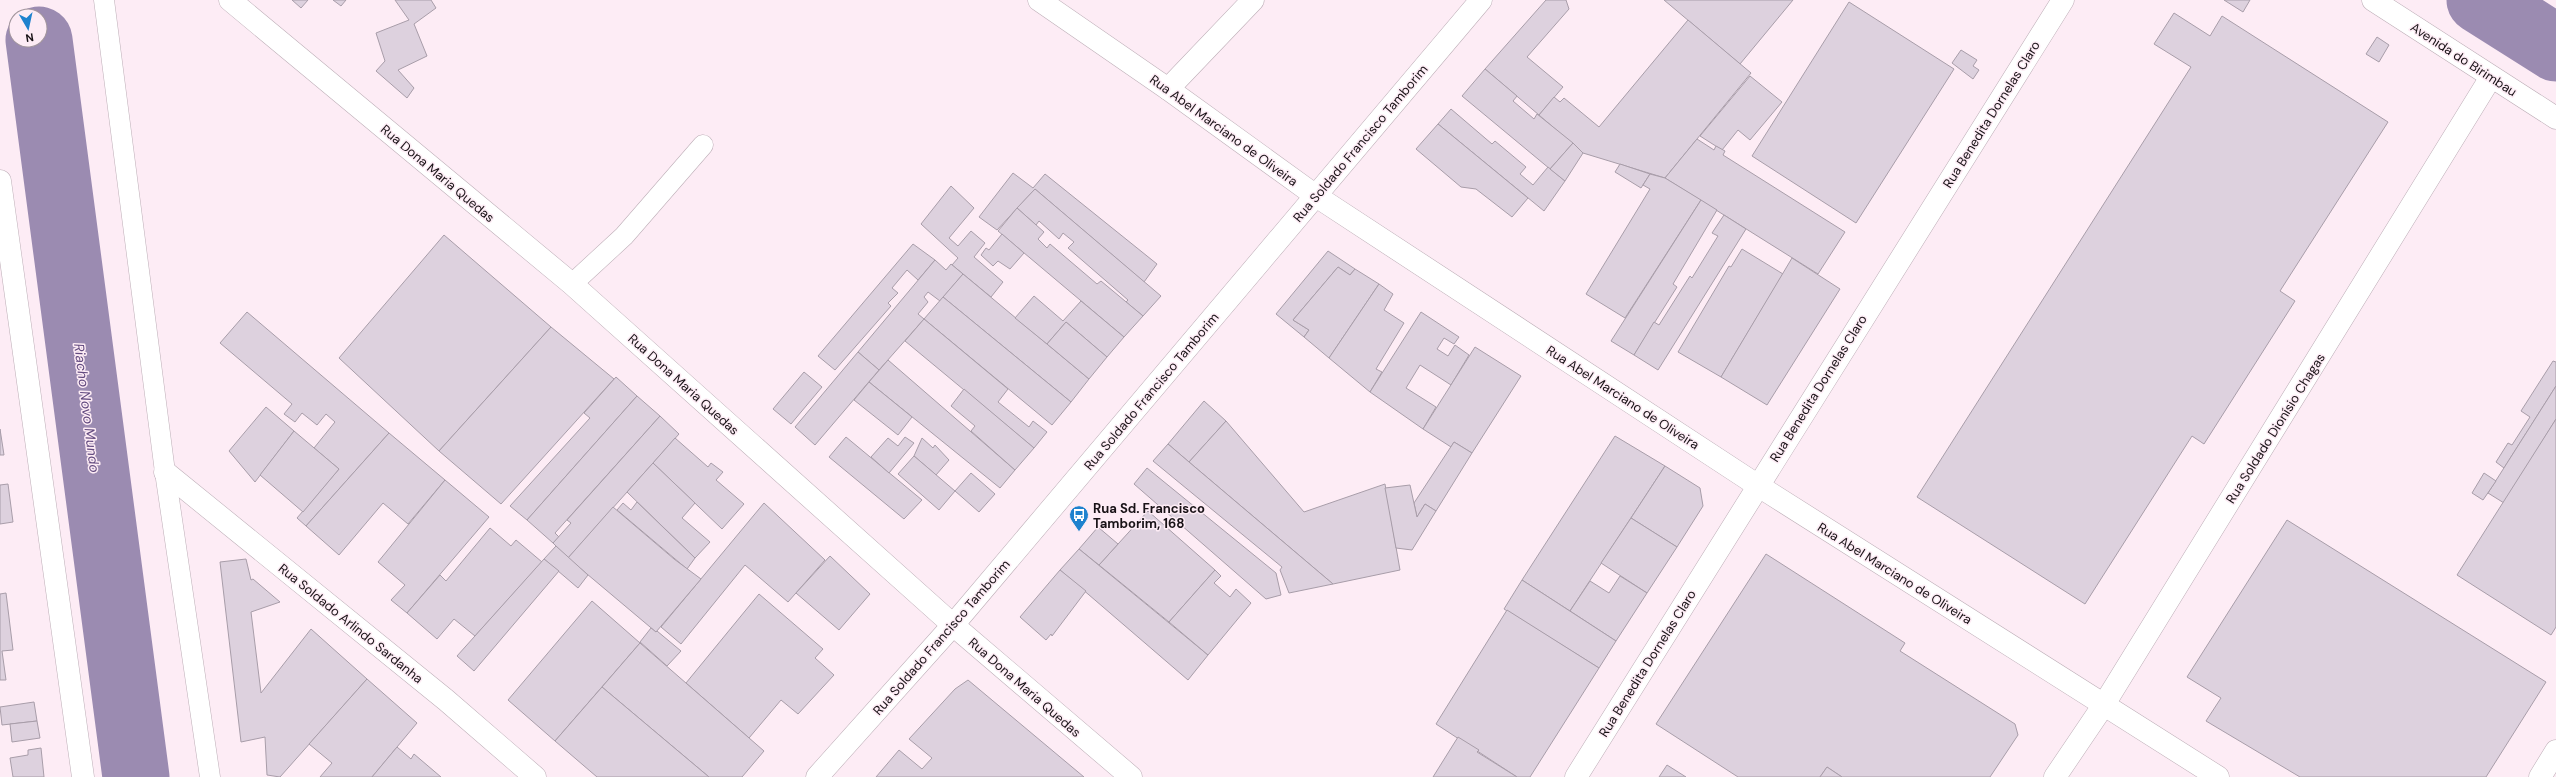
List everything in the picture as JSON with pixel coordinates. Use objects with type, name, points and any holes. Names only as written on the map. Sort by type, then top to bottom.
[{"type":"street","name":"Rua Dona Maria Quedas","points":[[230,0],[572,284],[953,625],[1130,777]]},
{"type":"street","points":[[1168,89],[1253,0]]},
{"type":"street","name":"Rua Soldado Francisco Tamborim","points":[[816,777],[953,625],[1481,0]]},
{"type":"street","name":"Rua Benedita Dornelas Claro","points":[[1576,777],[1757,485],[2063,0]]},
{"type":"street","name":"Avenida do Birimbau","points":[[2373,0],[2556,118]]},
{"type":"street","name":"Rua Abel Marciano de Oliveira","points":[[1050,3],[1316,196],[1757,485],[2103,706],[2218,777]]},
{"type":"street","name":"Rua Soldado Dionísio Chagas","points":[[2055,777],[2103,706],[2491,76]]},
{"type":"street","points":[[0,181],[5,258],[83,777]]},
{"type":"street","name":"Rua Soldado Arlindo Sardanha","points":[[165,472],[446,700],[535,777]]},
{"type":"street","points":[[2540,777],[2556,751]]},
{"type":"lane","points":[[104,0],[165,472],[210,777]]},
{"type":"lane","points":[[572,284],[624,236],[703,145]]},
{"type":"building","points":[[292,0],[308,0],[301,8]]},
{"type":"building","points":[[333,0],[346,0],[341,6]]},
{"type":"building","points":[[395,0],[431,0],[436,8],[414,24],[427,56],[398,70],[414,88],[407,98],[376,71],[385,61],[376,33],[409,20]]},
{"type":"building","points":[[1546,0],[1566,0],[1569,9],[1527,57],[1563,87],[1539,115],[1485,69]]},
{"type":"building","points":[[1664,0],[1793,0],[1740,64]]},
{"type":"building","points":[[2224,0],[2250,0],[2243,12]]},
{"type":"building","points":[[1849,2],[1954,69],[1856,223],[1752,156]]},
{"type":"building","points":[[2174,13],[2210,36],[2222,16],[2388,122],[2280,291],[2295,301],[2204,444],[2192,436],[2085,604],[1917,497],[2191,67],[2154,44]]},
{"type":"building","points":[[1688,20],[1751,73],[1665,178],[1583,153],[1539,115],[1554,97],[1560,102],[1564,98],[1599,127]]},
{"type":"building","points":[[2377,37],[2389,45],[2379,62],[2366,54]]},
{"type":"building","points":[[1961,50],[1977,60],[1973,66],[1979,70],[1973,79],[1952,63]]},
{"type":"building","points":[[1485,69],[1517,96],[1513,101],[1534,119],[1537,114],[1573,143],[1550,169],[1462,96]]},
{"type":"building","points":[[1750,76],[1782,102],[1750,140],[1738,130],[1722,150],[1700,136]]},
{"type":"building","points":[[1451,109],[1492,144],[1495,141],[1526,167],[1520,174],[1533,185],[1548,167],[1565,181],[1544,211],[1438,124]]},
{"type":"building","points":[[1438,124],[1528,198],[1512,217],[1476,189],[1461,187],[1416,149]]},
{"type":"building","points":[[1697,139],[1714,150],[1716,146],[1725,151],[1723,155],[1845,232],[1818,274],[1665,178]]},
{"type":"building","points":[[1573,143],[1583,153],[1565,181],[1550,169]]},
{"type":"building","points":[[1620,164],[1650,174],[1641,188],[1615,172]]},
{"type":"building","points":[[1013,173],[1033,188],[1045,174],[1157,264],[1144,282],[1035,189],[997,230],[979,217]]},
{"type":"building","points":[[1650,174],[1665,178],[1701,200],[1625,318],[1586,294],[1650,189],[1643,185]]},
{"type":"building","points":[[951,186],[974,208],[949,238],[958,246],[971,231],[985,243],[974,257],[1003,282],[991,297],[952,265],[958,258],[921,224]]},
{"type":"building","points":[[1035,189],[1161,296],[1143,316],[1126,302],[1128,300],[1068,248],[1074,242],[1063,233],[1059,239],[1039,221],[1036,225],[1017,208]]},
{"type":"building","points":[[1701,200],[1717,210],[1673,284],[1677,287],[1634,355],[1611,341]]},
{"type":"building","points":[[1017,208],[1044,232],[1038,239],[1047,248],[1050,244],[1097,284],[1101,281],[1143,316],[1124,337],[998,231]]},
{"type":"building","points":[[1724,215],[1746,229],[1658,370],[1634,355],[1654,322],[1659,325],[1690,276],[1692,278],[1718,236],[1712,233]]},
{"type":"building","points":[[1002,234],[1024,253],[1010,269],[998,261],[993,266],[981,255],[986,248],[989,250]]},
{"type":"building","points":[[444,235],[551,327],[439,451],[339,358]]},
{"type":"building","points":[[913,244],[935,260],[918,280],[907,270],[892,288],[898,293],[888,303],[891,306],[835,370],[818,356]]},
{"type":"building","points":[[1742,249],[1783,274],[1721,377],[1678,352],[1729,266],[1731,267]]},
{"type":"building","points":[[1328,251],[1355,269],[1350,275],[1338,267],[1293,320],[1309,330],[1304,337],[1276,314]]},
{"type":"building","points":[[1792,258],[1840,289],[1767,405],[1721,377]]},
{"type":"building","points":[[935,260],[946,270],[951,264],[963,274],[940,301],[928,292],[924,297],[928,302],[918,314],[924,319],[879,370],[858,352]]},
{"type":"building","points":[[1338,267],[1350,275],[1355,269],[1379,284],[1329,358],[1304,337],[1309,330],[1293,320]]},
{"type":"building","points":[[963,274],[1089,379],[1071,402],[943,297]]},
{"type":"building","points":[[1379,284],[1393,294],[1384,310],[1404,323],[1376,369],[1382,372],[1370,392],[1329,358]]},
{"type":"building","points":[[1034,296],[1063,321],[1081,301],[1124,337],[1107,357],[1066,322],[1047,344],[1015,318]]},
{"type":"building","points":[[943,297],[1071,402],[1052,425],[924,319]]},
{"type":"building","points":[[247,312],[389,433],[306,526],[297,518],[339,469],[314,448],[335,422],[326,414],[317,425],[302,413],[295,422],[284,414],[292,404],[220,343]]},
{"type":"building","points":[[1421,312],[1459,337],[1454,344],[1444,338],[1437,349],[1448,356],[1455,345],[1469,355],[1451,385],[1420,365],[1406,388],[1436,407],[1423,429],[1370,392]]},
{"type":"building","points":[[924,319],[1008,389],[998,402],[1029,427],[1033,421],[1047,432],[1034,448],[905,341]]},
{"type":"building","points":[[1066,322],[1107,357],[1089,379],[1047,344]]},
{"type":"building","points":[[551,327],[614,379],[501,504],[439,451]]},
{"type":"building","points":[[1475,347],[1521,376],[1472,453],[1454,442],[1451,447],[1423,429]]},
{"type":"building","points":[[858,352],[879,370],[815,445],[795,427]]},
{"type":"building","points":[[888,360],[1015,470],[1000,488],[869,382]]},
{"type":"building","points":[[2553,361],[2556,362],[2556,386],[2504,468],[2496,462],[2508,443],[2512,445],[2530,417],[2521,411]]},
{"type":"building","points":[[804,372],[822,387],[791,424],[773,409]]},
{"type":"building","points":[[616,377],[637,396],[527,520],[510,506],[590,418],[584,413]]},
{"type":"building","points":[[869,382],[912,417],[898,435],[854,400]]},
{"type":"building","points":[[2556,386],[2556,419],[2504,503],[2488,493]]},
{"type":"building","points":[[964,389],[1034,448],[1015,470],[971,431],[975,426],[951,406]]},
{"type":"building","points":[[637,396],[660,416],[555,533],[559,537],[553,543],[527,520]]},
{"type":"building","points":[[1204,401],[1226,421],[1189,462],[1168,444]]},
{"type":"building","points":[[266,407],[294,431],[255,482],[229,451]]},
{"type":"building","points":[[660,416],[679,434],[568,558],[553,543],[571,523],[567,520]]},
{"type":"building","points":[[2556,419],[2556,627],[2551,635],[2457,575]]},
{"type":"building","points":[[1226,421],[1304,512],[1385,484],[1400,570],[1333,584],[1189,462]]},
{"type":"building","points":[[0,429],[4,455],[0,455]]},
{"type":"building","points":[[294,431],[339,469],[303,512],[260,475]]},
{"type":"building","points":[[389,433],[445,480],[408,524],[383,503],[339,555],[306,526]]},
{"type":"building","points":[[1615,436],[1665,466],[1570,611],[1522,580]]},
{"type":"building","points":[[846,437],[922,500],[904,519],[829,457]]},
{"type":"building","points":[[905,437],[914,443],[889,473],[871,457],[888,438],[898,446]]},
{"type":"building","points":[[675,438],[708,467],[711,463],[723,472],[716,480],[744,504],[722,529],[653,463]]},
{"type":"building","points":[[922,438],[933,448],[935,445],[949,460],[936,475],[914,456]]},
{"type":"building","points":[[1454,442],[1472,453],[1436,511],[1425,504],[1417,517],[1414,503]]},
{"type":"building","points":[[1168,444],[1333,584],[1289,593],[1280,570],[1282,567],[1153,461]]},
{"type":"building","points":[[914,456],[955,491],[939,510],[898,474]]},
{"type":"building","points":[[653,463],[695,503],[682,518],[710,542],[695,558],[627,492]]},
{"type":"building","points":[[1665,466],[1700,488],[1703,506],[1677,547],[1631,518]]},
{"type":"building","points":[[1147,468],[1276,573],[1281,595],[1266,599],[1134,484]]},
{"type":"building","points":[[971,473],[995,494],[979,512],[955,491]]},
{"type":"building","points":[[2484,473],[2496,481],[2483,500],[2472,493]]},
{"type":"building","points":[[445,480],[489,517],[407,613],[391,600],[405,585],[378,562]]},
{"type":"building","points":[[8,484],[13,522],[0,524],[0,485]]},
{"type":"building","points":[[1410,485],[1417,517],[1425,504],[1436,511],[1412,550],[1396,548],[1385,488]]},
{"type":"building","points":[[637,502],[695,558],[687,569],[617,510],[623,503],[631,510]]},
{"type":"building","points":[[764,503],[825,560],[788,602],[745,565],[681,644],[661,627]]},
{"type":"building","points":[[613,507],[674,559],[701,579],[656,632],[568,558]]},
{"type":"building","points":[[1148,511],[1215,570],[1169,622],[1099,565]]},
{"type":"building","points":[[1631,518],[1677,547],[1647,593],[1601,563]]},
{"type":"building","points":[[2287,520],[2546,682],[2486,777],[2300,777],[2206,721],[2221,698],[2187,677]]},
{"type":"building","points":[[1098,527],[1118,544],[1099,565],[1079,549]]},
{"type":"building","points":[[490,528],[511,546],[516,540],[542,562],[475,636],[454,619],[437,639],[407,613],[440,575],[446,581]]},
{"type":"building","points":[[556,546],[588,575],[578,588],[544,559]]},
{"type":"building","points":[[1079,549],[1208,655],[1188,680],[1060,570]]},
{"type":"building","points":[[1766,554],[1905,643],[1900,651],[2015,724],[2018,735],[1990,777],[1842,777],[1827,767],[1820,777],[1738,777],[1656,724]]},
{"type":"building","points":[[830,556],[870,594],[839,630],[796,593]]},
{"type":"building","points":[[246,559],[251,580],[253,579],[280,602],[251,612],[261,693],[311,629],[367,679],[280,777],[267,775],[265,737],[241,742],[220,562]]},
{"type":"building","points":[[544,559],[559,571],[474,671],[457,656]]},
{"type":"building","points":[[1060,570],[1086,591],[1052,636],[1051,634],[1046,640],[1020,617]]},
{"type":"building","points":[[1215,570],[1221,576],[1214,583],[1230,597],[1236,589],[1251,603],[1208,655],[1169,622]]},
{"type":"building","points":[[1620,576],[1647,593],[1616,641],[1570,611],[1590,581],[1609,593]]},
{"type":"building","points":[[1522,580],[1616,641],[1599,668],[1504,609]]},
{"type":"building","points":[[6,593],[13,650],[2,651],[6,680],[0,680],[0,594]]},
{"type":"building","points":[[759,594],[823,649],[815,658],[834,675],[798,714],[781,700],[749,738],[686,683]]},
{"type":"building","points":[[592,601],[640,643],[555,741],[508,700]]},
{"type":"building","points":[[1507,610],[1599,668],[1530,777],[1517,777],[1436,724]]},
{"type":"building","points":[[651,628],[656,632],[657,631],[681,651],[667,666],[640,642]]},
{"type":"building","points":[[640,643],[764,751],[742,777],[709,777],[602,687]]},
{"type":"building","points":[[367,679],[417,723],[372,777],[320,777],[332,763],[309,744]]},
{"type":"building","points":[[968,680],[1084,777],[876,777],[899,750],[922,769],[932,758],[909,739],[955,689]]},
{"type":"building","points":[[602,687],[709,777],[597,777],[555,741]]},
{"type":"building","points":[[34,702],[37,721],[2,725],[0,707]]},
{"type":"building","points":[[37,721],[40,738],[12,742],[10,724]]},
{"type":"building","points":[[1458,737],[1479,750],[1477,752],[1517,777],[1433,777]]},
{"type":"building","points":[[397,747],[411,759],[414,754],[441,777],[372,777]]},
{"type":"building","points":[[41,748],[44,777],[13,777],[10,758],[28,755],[28,750]]},
{"type":"building","points":[[1667,765],[1686,777],[1659,777]]},
{"type":"building","points":[[1827,767],[1842,777],[1820,777]]},
{"type":"waterway","points":[[2480,0],[2556,48]]},
{"type":"waterway","name":"Riacho Novo Mundo","points":[[40,48],[136,777]]},
{"type":"place","name":"Rua Sd. Francisco Tamborim, 168","points":[[1079,532]]}]
